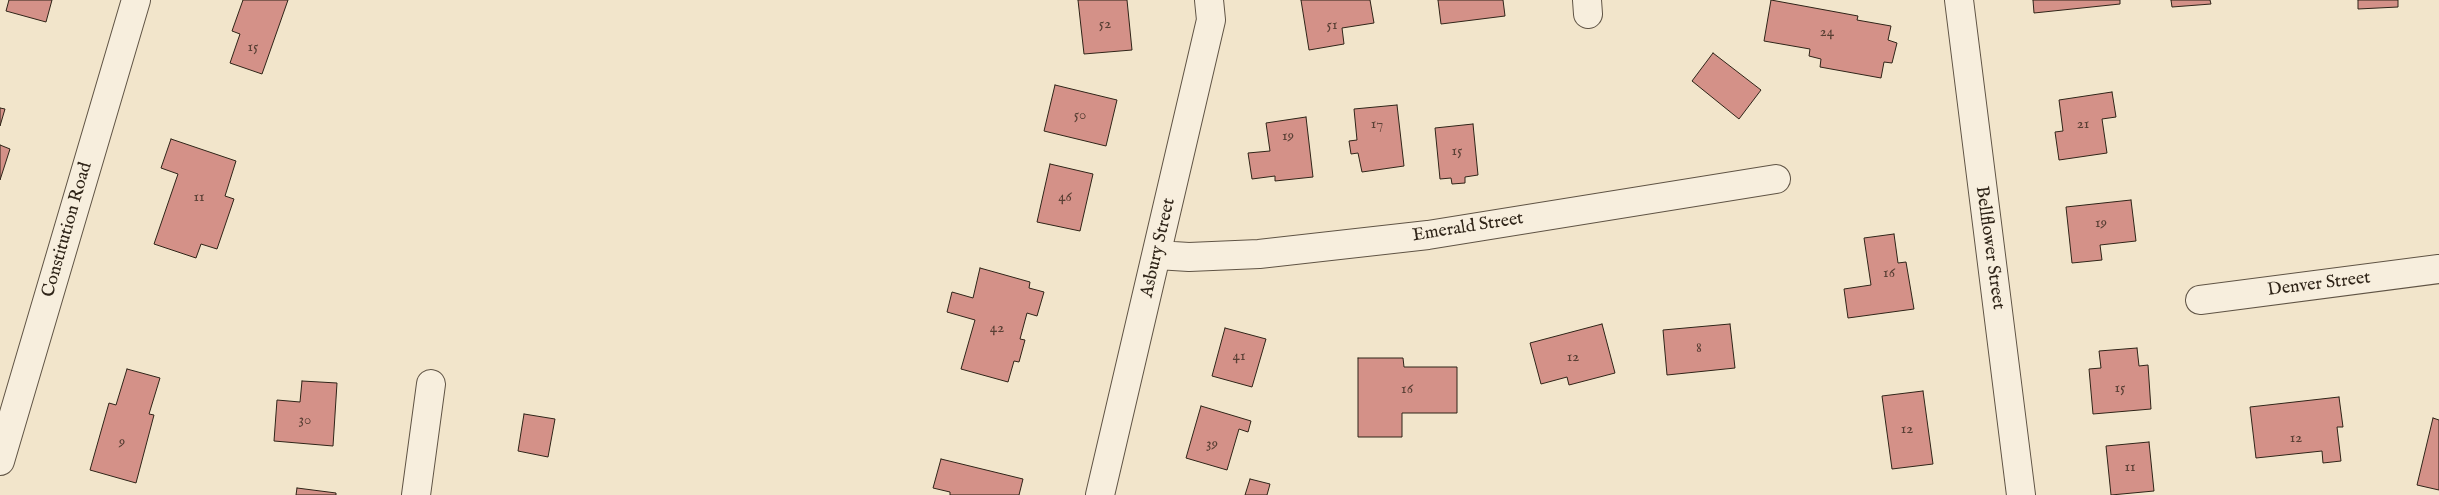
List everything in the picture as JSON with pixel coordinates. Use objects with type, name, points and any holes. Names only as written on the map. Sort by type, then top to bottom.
[{"type":"street","name":"Constitution Road","points":[[0,461],[136,0]]},
{"type":"street","name":"Asbury Street","points":[[1100,495],[1211,20],[1209,0]]},
{"type":"street","name":"Bellflower Street","points":[[1959,0],[2021,495]]},
{"type":"street","name":"Emerald Street","points":[[1157,255],[1189,257],[1259,254],[1428,235],[1776,179]]},
{"type":"street","name":"Denver Street","points":[[2200,300],[2439,269]]},
{"type":"street","points":[[416,495],[431,384]]},
{"type":"building","points":[[9,0],[52,0],[46,22],[6,11]]},
{"type":"building","points":[[243,0],[288,0],[262,74],[230,63],[240,34],[232,31]]},
{"type":"building","points":[[1078,0],[1127,0],[1132,50],[1084,54]]},
{"type":"building","points":[[1301,0],[1370,0],[1374,23],[1342,28],[1344,44],[1309,50]]},
{"type":"building","points":[[1438,0],[1503,0],[1505,16],[1441,24]]},
{"type":"building","points":[[1771,0],[1858,16],[1857,20],[1891,26],[1888,40],[1897,43],[1892,63],[1884,62],[1881,78],[1820,67],[1821,59],[1809,56],[1810,49],[1764,41]]},
{"type":"building","points":[[2033,0],[2120,0],[2120,4],[2034,13]]},
{"type":"building","points":[[2171,0],[2210,0],[2211,4],[2172,7]]},
{"type":"building","points":[[2358,0],[2398,0],[2398,7],[2358,9]]},
{"type":"building","points":[[1713,53],[1761,90],[1739,119],[1692,81]]},
{"type":"building","points":[[1055,85],[1117,100],[1106,146],[1044,131]]},
{"type":"building","points":[[2112,92],[2116,117],[2102,119],[2107,153],[2059,160],[2055,132],[2063,131],[2059,100]]},
{"type":"building","points":[[1397,105],[1404,166],[1362,172],[1358,153],[1351,154],[1349,141],[1357,140],[1354,109]]},
{"type":"building","points":[[0,108],[5,109],[0,126]]},
{"type":"building","points":[[1306,117],[1313,177],[1275,181],[1275,176],[1252,179],[1248,153],[1270,151],[1266,123]]},
{"type":"building","points":[[1473,124],[1478,175],[1465,177],[1465,183],[1452,184],[1451,178],[1440,179],[1435,128]]},
{"type":"building","points":[[171,139],[236,161],[225,196],[234,199],[217,249],[201,244],[196,258],[154,244],[178,174],[161,168]]},
{"type":"building","points":[[0,145],[10,149],[0,180]]},
{"type":"building","points":[[1050,164],[1093,174],[1080,231],[1037,222]]},
{"type":"building","points":[[2131,200],[2136,241],[2100,245],[2102,260],[2072,263],[2066,207]]},
{"type":"building","points":[[1894,234],[1898,263],[1906,262],[1914,309],[1848,318],[1844,289],[1871,285],[1864,238]]},
{"type":"building","points":[[980,268],[1030,282],[1029,288],[1044,292],[1037,316],[1027,313],[1020,339],[1025,340],[1019,362],[1014,361],[1008,382],[961,369],[975,320],[947,312],[952,292],[973,298]]},
{"type":"building","points":[[1602,324],[1615,373],[1569,385],[1567,377],[1541,384],[1530,343]]},
{"type":"building","points":[[1730,324],[1735,368],[1667,375],[1663,330]]},
{"type":"building","points":[[1225,328],[1266,339],[1252,387],[1212,376]]},
{"type":"building","points":[[2137,348],[2139,366],[2148,365],[2151,409],[2093,414],[2089,369],[2101,368],[2099,351]]},
{"type":"building","points":[[1358,358],[1403,358],[1404,367],[1457,367],[1457,413],[1402,413],[1402,437],[1358,437]]},
{"type":"building","points":[[127,369],[160,378],[149,414],[154,415],[136,483],[90,470],[109,403],[116,405]]},
{"type":"building","points":[[302,381],[337,383],[333,446],[274,441],[277,400],[300,402]]},
{"type":"building","points":[[1923,391],[1933,464],[1892,469],[1882,396]]},
{"type":"building","points":[[2339,397],[2343,427],[2337,427],[2341,461],[2323,463],[2322,451],[2256,458],[2250,407]]},
{"type":"building","points":[[1201,406],[1251,421],[1248,432],[1239,429],[1227,470],[1186,458]]},
{"type":"building","points":[[524,414],[555,419],[548,457],[518,451]]},
{"type":"building","points":[[2433,418],[2439,420],[2439,490],[2417,485]]},
{"type":"building","points":[[2149,442],[2154,491],[2111,495],[2106,446]]},
{"type":"building","points":[[941,459],[1023,479],[1019,495],[950,495],[950,492],[933,488]]},
{"type":"building","points":[[1250,479],[1270,484],[1267,495],[1245,495]]},
{"type":"building","points":[[297,488],[336,493],[336,495],[296,495]]}]
